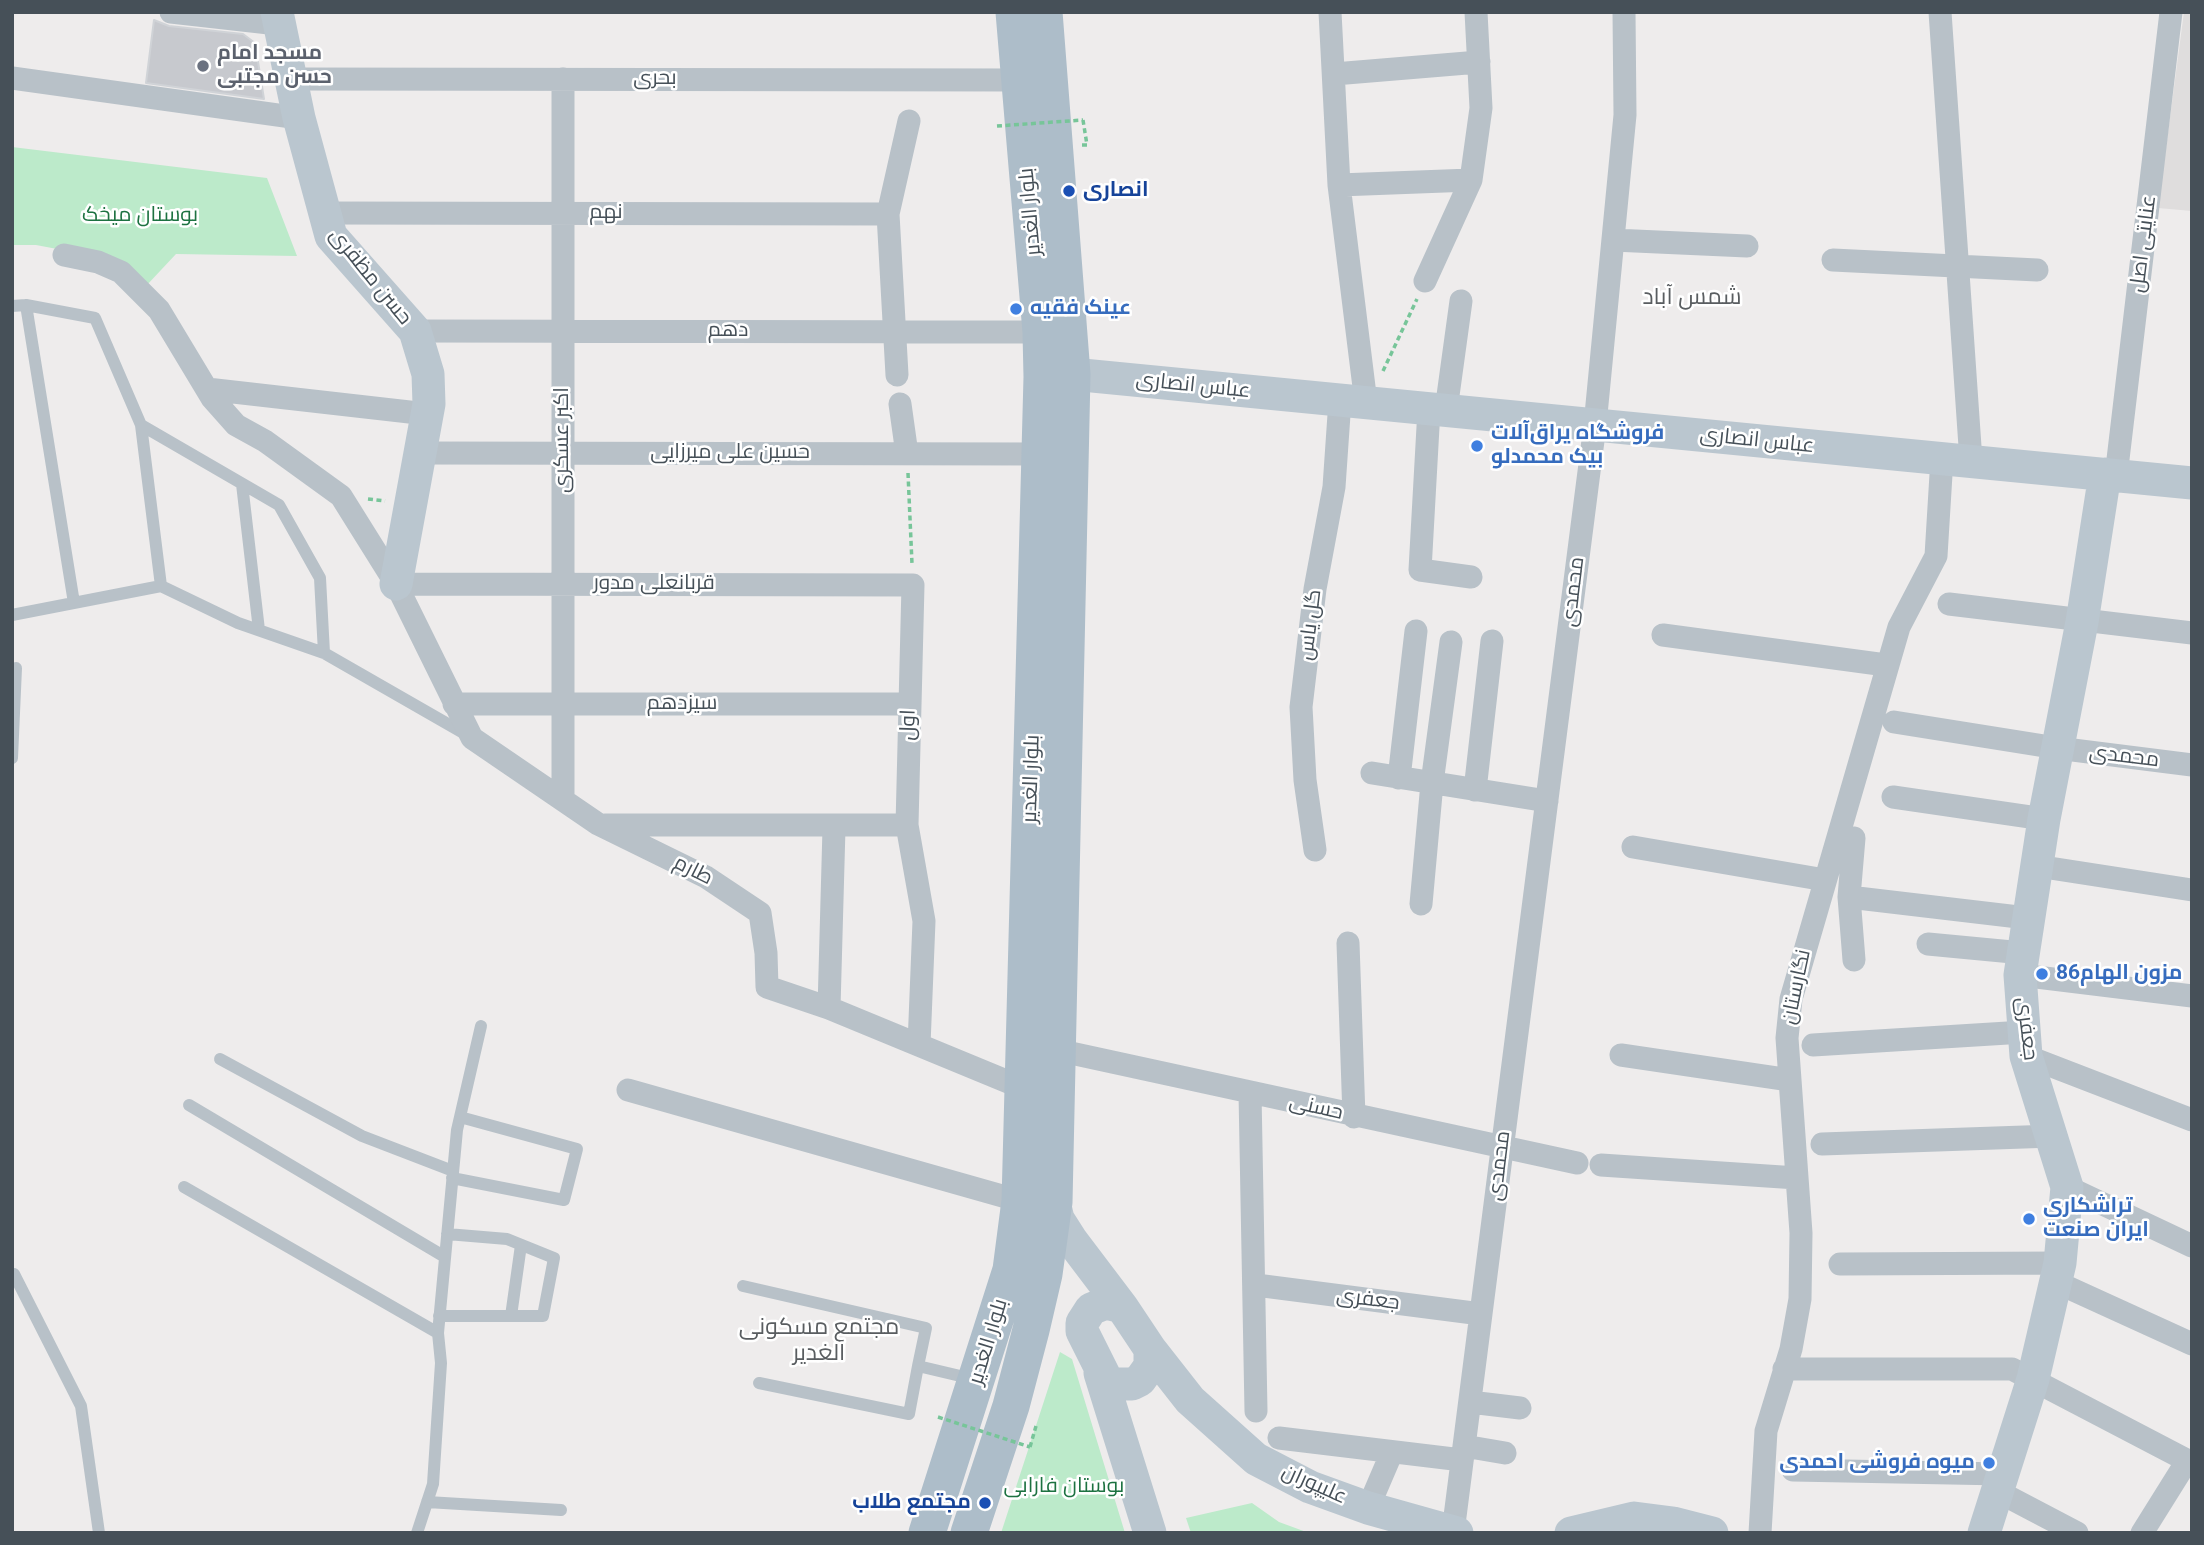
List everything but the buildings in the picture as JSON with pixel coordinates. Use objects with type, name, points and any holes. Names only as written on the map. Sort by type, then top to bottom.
[{"type":"main road","name":"بلوار الغدیر","points":[[969,1533],[1011,1406],[1031,1330],[1051,1235],[1037,1202],[1023,1088],[1041,332],[1014,12]]},
{"type":"main road","name":"بلوار الغدیر","points":[[927,1533],[1011,1270],[1037,1202],[1056,1050],[1072,374],[1044,12]]},
{"type":"street","points":[[171,12],[277,18]]},
{"type":"street","name":"گل یاس","points":[[1315,850],[1305,780],[1301,707],[1315,589],[1353,402],[1329,12]]},
{"type":"street","points":[[1425,281],[1471,180],[1481,108],[1476,12]]},
{"type":"street","name":"محمدی","points":[[1455,1532],[1469,1402],[1595,425],[1625,115],[1624,12]]},
{"type":"street","name":"نگارستان","points":[[1760,1533],[1766,1432],[1800,1299],[1797,1178],[1787,1038],[1791,999],[1886,665],[1899,627],[1936,556],[1957,460],[1957,266],[1940,12]]},
{"type":"street","name":"عنایتی اصل","points":[[2110,475],[2171,12]]},
{"type":"street","name":"حسن مظفری","points":[[277,18],[299,118],[331,236],[415,331],[428,374],[427,414],[396,584]]},
{"type":"street","points":[[1334,74],[1479,62]]},
{"type":"street","points":[[12,78],[299,118]]},
{"type":"street","name":"بحری","points":[[291,79],[1020,80]]},
{"type":"street","name":"اکبر عسکری","points":[[563,79],[563,800]]},
{"type":"street","points":[[897,375],[888,214],[909,121]]},
{"type":"street","points":[[1339,185],[1471,180]]},
{"type":"street","name":"نهم","points":[[323,213],[888,214]]},
{"type":"street","points":[[1613,240],[1746,246]]},
{"type":"street","points":[[64,256],[98,262],[121,272],[141,291],[180,340],[207,389],[236,425],[265,441],[341,496]]},
{"type":"street","points":[[1833,261],[2037,270]]},
{"type":"street","points":[[1461,302],[1437,410],[1420,570],[1471,577]]},
{"type":"street","name":"دهم","points":[[415,331],[1041,332]]},
{"type":"street","name":"عباس انصاری","points":[[1072,374],[2192,483]]},
{"type":"street","points":[[207,389],[427,414]]},
{"type":"street","points":[[900,404],[907,454]]},
{"type":"street","name":"حسین علی میرزایی","points":[[421,453],[1040,454]]},
{"type":"street","name":"جعفری","points":[[1984,1533],[2033,1379],[2058,1272],[2067,1187],[2025,1044],[2021,964],[2044,819],[2110,475]]},
{"type":"street","name":"طارم","points":[[341,496],[396,584],[472,738],[598,824],[706,877],[760,914],[766,953],[767,987],[829,1008],[1023,1088]]},
{"type":"street","name":"قربانعلی مدور","points":[[396,584],[913,585]]},
{"type":"street","name":"اول","points":[[913,585],[906,825],[924,921],[919,1045]]},
{"type":"street","points":[[1948,604],[2192,633]]},
{"type":"street","points":[[1399,778],[1416,631]]},
{"type":"street","points":[[1663,635],[1886,665]]},
{"type":"street","points":[[1475,790],[1492,641]]},
{"type":"street","points":[[1421,904],[1432,783],[1451,642]]},
{"type":"street","name":"سیزدهم","points":[[454,704],[910,704]]},
{"type":"street","name":"محمدی","points":[[1894,722],[2057,748],[2192,765]]},
{"type":"street","points":[[1372,773],[1547,801]]},
{"type":"street","points":[[1894,797],[2044,819]]},
{"type":"street","points":[[598,824],[834,828],[906,825]]},
{"type":"street","points":[[829,1008],[834,828]]},
{"type":"street","points":[[1854,838],[1849,897],[1854,960]]},
{"type":"street","points":[[1633,847],[1825,880]]},
{"type":"street","points":[[2037,866],[2192,890]]},
{"type":"street","points":[[1849,897],[2027,918]]},
{"type":"street","points":[[1348,943],[1354,1117]]},
{"type":"street","points":[[1928,944],[2192,996]]},
{"type":"street","points":[[1813,1045],[2025,1044],[2192,1120]]},
{"type":"street","name":"حسنی","points":[[1056,1050],[1354,1117],[1577,1163]]},
{"type":"street","points":[[1620,1055],[1790,1080]]},
{"type":"street","points":[[628,1090],[1037,1202],[1058,1219],[1150,1349],[1190,1400]]},
{"type":"street","points":[[1250,1093],[1256,1285],[1256,1410]]},
{"type":"street","points":[[1822,1144],[2053,1136]]},
{"type":"street","points":[[1601,1166],[1797,1178]]},
{"type":"street","points":[[2067,1187],[2192,1246]]},
{"type":"street","points":[[1840,1264],[2058,1272],[2192,1344]]},
{"type":"street","name":"جعفری","points":[[1256,1285],[1481,1314]]},
{"type":"street","points":[[1122,1307],[1106,1303],[1091,1309],[1082,1323],[1082,1331],[1100,1373],[1150,1533]]},
{"type":"street","points":[[1031,1330],[1046,1321],[1064,1323],[1082,1331]]},
{"type":"street","points":[[1121,1437],[1127,1408],[1150,1366],[1150,1349]]},
{"type":"street","points":[[1784,1369],[2012,1369],[2189,1462],[2142,1533]]},
{"type":"street","points":[[1100,1373],[1114,1384],[1123,1385],[1140,1380],[1190,1400]]},
{"type":"street","name":"علیپوران","points":[[1190,1400],[1256,1458],[1310,1487],[1368,1508],[1455,1532]]},
{"type":"street","points":[[1469,1402],[1520,1408]]},
{"type":"street","points":[[1279,1438],[1392,1452],[1505,1453]]},
{"type":"street","points":[[1368,1508],[1392,1452]]},
{"type":"street","points":[[1793,1470],[2000,1483],[2077,1533]]},
{"type":"street","points":[[1571,1533],[1634,1518],[1673,1523],[1712,1533]]},
{"type":"lane","points":[[26,305],[74,603]]},
{"type":"lane","points":[[12,306],[26,305],[95,318],[141,425],[161,586]]},
{"type":"lane","points":[[141,425],[279,505],[320,578],[324,653]]},
{"type":"lane","points":[[242,484],[259,630]]},
{"type":"lane","points":[[12,615],[161,586],[259,630],[324,653],[472,738]]},
{"type":"lane","points":[[12,758],[16,668]]},
{"type":"lane","points":[[417,1533],[433,1484],[441,1363],[439,1315],[453,1175],[460,1117],[481,1026]]},
{"type":"lane","points":[[220,1059],[362,1136],[453,1175],[564,1200],[577,1149],[460,1117]]},
{"type":"lane","points":[[189,1105],[445,1257]]},
{"type":"lane","points":[[184,1187],[438,1333]]},
{"type":"lane","points":[[439,1315],[543,1316],[554,1258],[507,1239],[447,1234]]},
{"type":"lane","points":[[511,1316],[522,1245]]},
{"type":"lane","points":[[14,1273],[82,1406],[99,1533]]},
{"type":"lane","points":[[743,1286],[926,1328],[909,1414],[759,1382]]},
{"type":"lane","points":[[918,1366],[977,1380]]},
{"type":"lane","points":[[427,1502],[561,1510]]},
{"type":"path","points":[[998,126],[1083,120],[1087,145]]},
{"type":"path","points":[[1353,402],[1399,342],[1425,281]]},
{"type":"path","points":[[907,454],[913,585]]},
{"type":"path","points":[[341,496],[411,504]]},
{"type":"path","points":[[938,1417],[1030,1447],[1039,1416]]},
{"type":"shaded area","points":[[2184,12],[2192,12],[2192,211],[2158,208]]},
{"type":"green space","name":"بوستان میخک","points":[[12,147],[267,178],[297,256],[176,254],[146,286],[110,259],[36,245],[12,245]]},
{"type":"green space","name":"بوستان فارابی","points":[[1060,1352],[1072,1359],[1125,1533],[1001,1533]]},
{"type":"green space","points":[[1252,1503],[1279,1522],[1309,1533],[1191,1533],[1186,1518]]},
{"type":"place","name":"مسجد امام حسن مجتبی","points":[[203,66]]},
{"type":"place","name":"انصاری","points":[[1069,191]]},
{"type":"place","name":"عینک فقیه","points":[[1016,309]]},
{"type":"place","name":"فروشگاه یراق‌آلات بیک محمدلو","points":[[1477,446]]},
{"type":"place","name":"مزون الهام86","points":[[2042,974]]},
{"type":"place","name":"تراشکاری ایران صنعت","points":[[2029,1219]]},
{"type":"place","name":"میوه فروشی احمدی","points":[[1989,1463]]},
{"type":"place","name":"مجتمع طلاب","points":[[985,1503]]},
{"type":"district","name":"شمس آباد","points":[[1692,298]]},
{"type":"district","name":"مجتمع مسکونی الغدیر","points":[[819,1341]]}]
